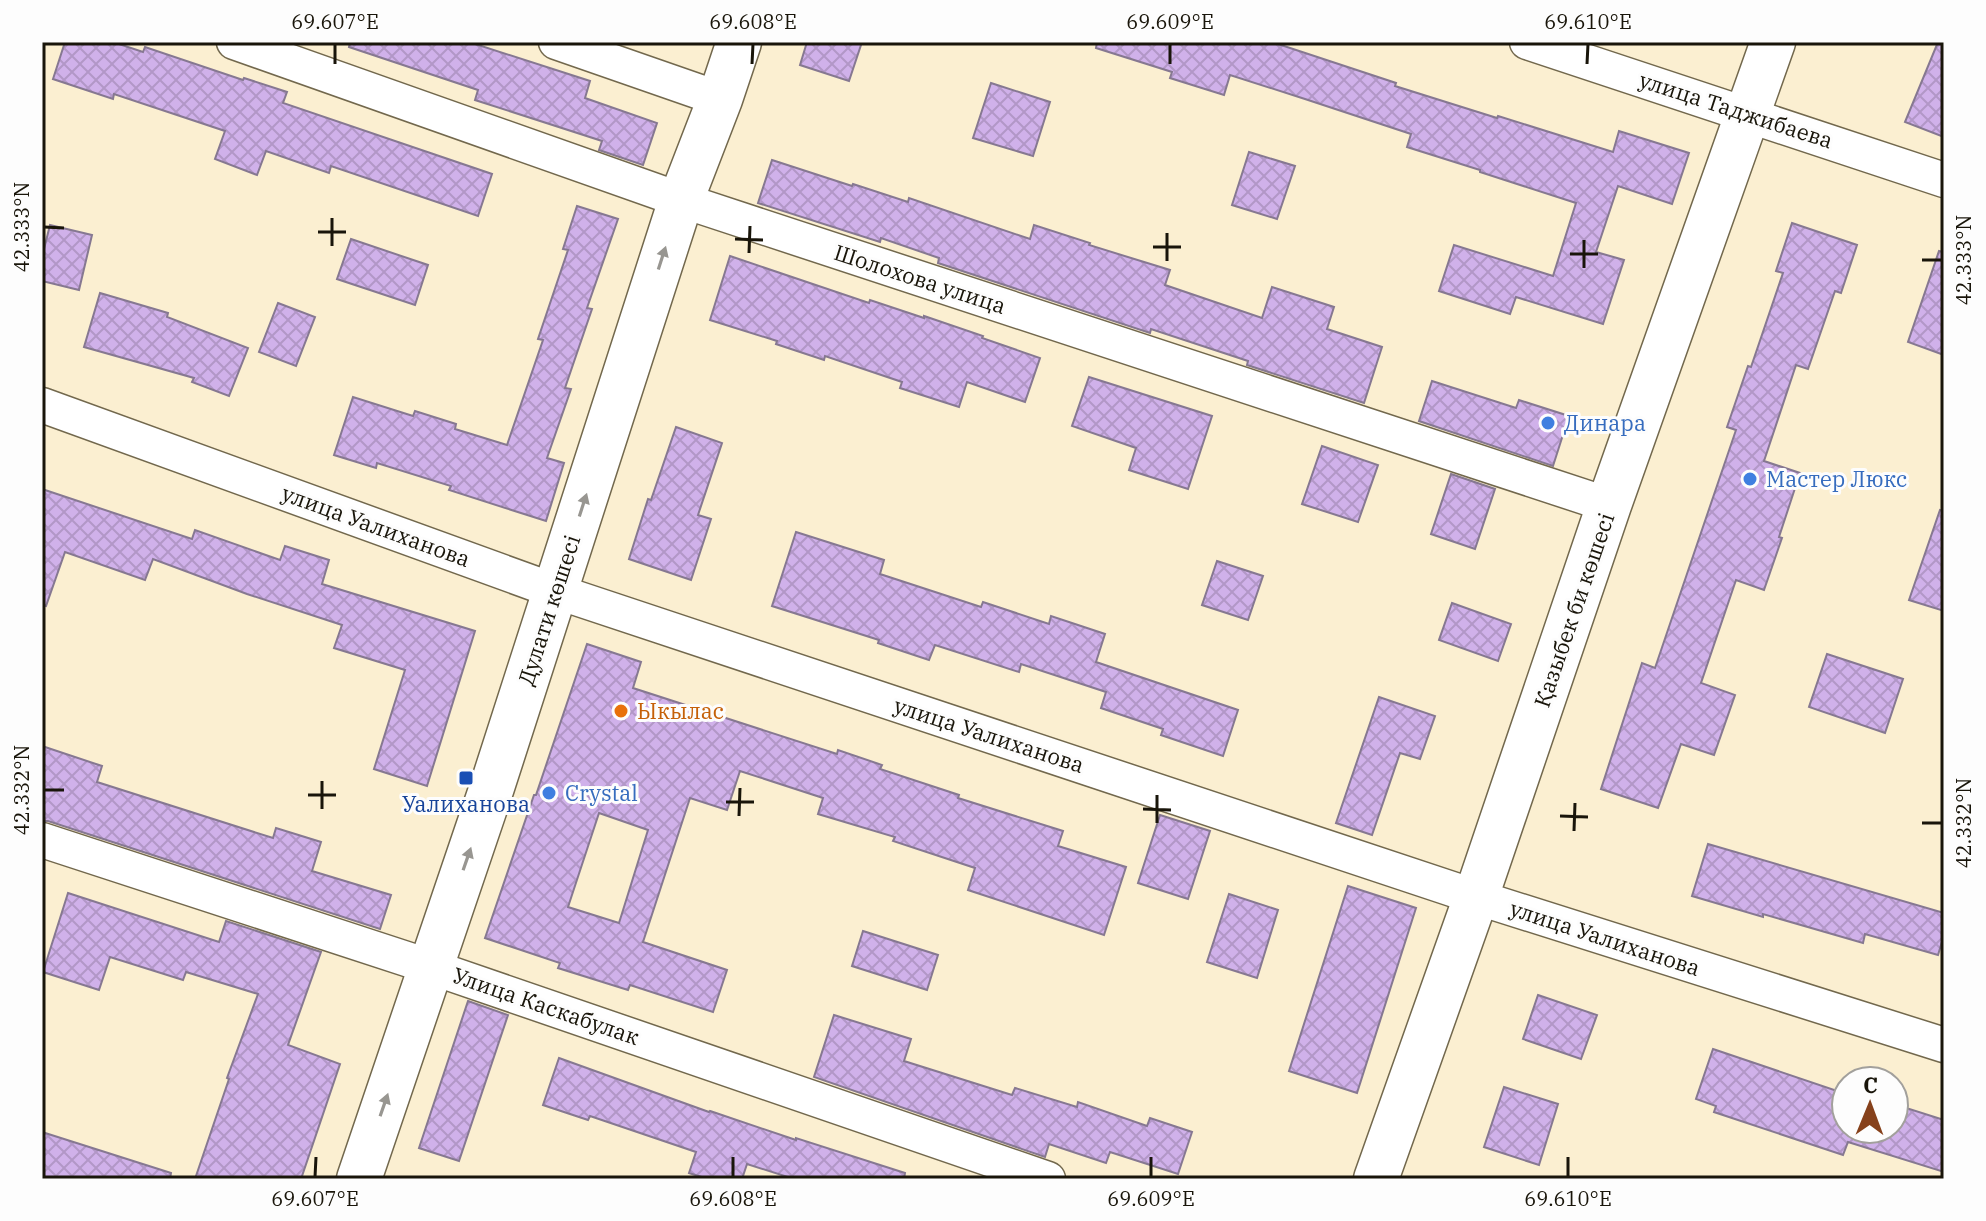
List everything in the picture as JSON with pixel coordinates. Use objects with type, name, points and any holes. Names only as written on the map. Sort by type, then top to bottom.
[{"type":"main road","name":"Дулати көшесі","points":[[359,1179],[492,787],[681,200],[739,42]]},
{"type":"main road","name":"Қазыбек би көшесі","points":[[1376,1179],[1773,42]]},
{"type":"street","name":"Шолохова улица","points":[[234,42],[681,200],[1609,505]]},
{"type":"street","points":[[556,42],[720,99]]},
{"type":"street","name":"улица Таджибаева","points":[[1527,42],[1944,180]]},
{"type":"street","name":"улица Уалиханова","points":[[42,405],[555,591],[1476,897],[1944,1045]]},
{"type":"street","name":"Улица Каскабулак","points":[[42,840],[431,967],[1048,1179]]},
{"type":"building","points":[[65,42],[113,42],[143,52],[145,47],[287,92],[283,103],[492,174],[478,216],[331,166],[329,173],[266,151],[257,175],[215,159],[225,131],[114,94],[113,99],[53,79]]},
{"type":"building","points":[[350,42],[469,42],[590,81],[585,98],[657,123],[643,165],[599,150],[602,141],[475,100],[478,90],[349,47]]},
{"type":"building","points":[[807,42],[862,42],[849,81],[800,65]]},
{"type":"building","points":[[1097,42],[1272,42],[1396,83],[1395,86],[1613,152],[1619,131],[1689,153],[1672,204],[1618,186],[1596,252],[1624,260],[1603,324],[1516,297],[1510,314],[1439,291],[1454,245],[1553,276],[1576,203],[1407,147],[1411,134],[1230,75],[1224,95],[1170,78],[1172,72],[1096,48]]},
{"type":"building","points":[[1938,42],[1944,42],[1944,137],[1905,122]]},
{"type":"building","points":[[991,83],[1050,102],[1033,156],[973,138]]},
{"type":"building","points":[[1249,152],[1295,166],[1277,219],[1232,205]]},
{"type":"building","points":[[772,160],[908,202],[909,198],[1030,239],[1034,225],[1090,243],[1170,270],[1165,285],[1262,318],[1272,287],[1334,307],[1327,329],[1382,347],[1364,403],[1247,365],[1248,361],[1151,329],[1150,333],[938,263],[939,258],[881,238],[880,242],[758,203]]},
{"type":"building","points":[[577,206],[618,219],[587,308],[592,309],[565,388],[571,389],[547,458],[564,463],[546,521],[449,490],[451,486],[377,463],[376,468],[334,455],[353,397],[413,416],[415,411],[456,424],[455,429],[507,445],[543,340],[538,339],[568,250],[563,249]]},
{"type":"building","points":[[1792,223],[1857,245],[1841,293],[1835,291],[1808,369],[1796,365],[1764,461],[1800,473],[1764,590],[1736,580],[1701,683],[1735,695],[1714,755],[1681,744],[1658,808],[1601,789],[1642,663],[1655,668],[1736,430],[1727,427],[1783,273],[1776,271]]},
{"type":"building","points":[[50,225],[92,235],[79,290],[42,281],[42,257]]},
{"type":"building","points":[[351,239],[428,265],[415,305],[337,279]]},
{"type":"building","points":[[1939,251],[1944,252],[1944,355],[1908,342]]},
{"type":"building","points":[[730,256],[869,303],[870,300],[924,316],[1040,358],[1025,402],[967,382],[959,407],[900,388],[902,382],[825,356],[824,360],[710,320]]},
{"type":"building","points":[[100,293],[168,313],[167,317],[248,348],[229,396],[192,382],[194,378],[84,347]]},
{"type":"building","points":[[278,303],[315,317],[296,366],[259,352]]},
{"type":"building","points":[[1089,377],[1212,416],[1188,489],[1129,470],[1136,448],[1072,426]]},
{"type":"building","points":[[1432,381],[1516,408],[1519,400],[1569,416],[1553,466],[1419,421]]},
{"type":"building","points":[[676,427],[722,443],[698,515],[711,519],[691,580],[629,559]]},
{"type":"building","points":[[1322,446],[1378,465],[1358,522],[1302,504]]},
{"type":"building","points":[[1451,474],[1495,489],[1475,549],[1431,534]]},
{"type":"building","points":[[42,489],[192,539],[195,530],[280,560],[285,546],[329,560],[322,584],[475,631],[427,786],[374,769],[405,670],[334,648],[342,625],[153,559],[145,580],[65,552],[46,606],[42,605]]},
{"type":"building","points":[[1940,510],[1944,511],[1944,611],[1909,600]]},
{"type":"building","points":[[796,532],[884,560],[880,574],[981,607],[983,602],[1049,624],[1051,616],[1105,634],[1096,662],[1238,710],[1223,756],[1161,735],[1163,729],[1101,708],[1106,692],[1021,664],[1019,672],[935,645],[929,660],[878,643],[879,640],[772,606]]},
{"type":"building","points":[[1217,561],[1263,576],[1248,620],[1202,605]]},
{"type":"building","points":[[1452,603],[1511,624],[1498,661],[1439,640]]},
{"type":"building","points":[[587,644],[641,662],[633,688],[837,754],[838,750],[882,765],[880,769],[959,795],[958,798],[1063,831],[1058,846],[1126,867],[1104,935],[968,890],[975,868],[893,841],[895,837],[818,814],[823,798],[740,771],[727,810],[690,798],[643,942],[727,970],[713,1012],[630,985],[628,990],[558,968],[560,963],[485,938]],"holes":[[[599,813],[648,830],[619,923],[568,907]]]},
{"type":"building","points":[[1827,654],[1903,679],[1885,733],[1809,707]]},
{"type":"building","points":[[1379,697],[1435,716],[1420,759],[1400,753],[1372,835],[1336,823]]},
{"type":"building","points":[[42,746],[102,766],[97,782],[273,838],[276,828],[321,842],[312,871],[391,895],[380,929],[42,821]]},
{"type":"building","points":[[1160,815],[1210,831],[1188,899],[1138,883]]},
{"type":"building","points":[[1708,844],[1944,913],[1944,935],[1938,955],[1865,934],[1863,943],[1692,896]]},
{"type":"building","points":[[1348,886],[1416,908],[1357,1093],[1289,1071]]},
{"type":"building","points":[[68,893],[219,942],[226,921],[321,952],[288,1045],[340,1064],[301,1179],[195,1179],[258,994],[186,972],[183,980],[110,957],[99,990],[43,972]]},
{"type":"building","points":[[1229,894],[1278,910],[1257,978],[1207,962]]},
{"type":"building","points":[[863,931],[938,955],[927,990],[852,966]]},
{"type":"building","points":[[1538,995],[1597,1015],[1581,1059],[1523,1039]]},
{"type":"building","points":[[468,1001],[508,1015],[459,1161],[419,1148]]},
{"type":"building","points":[[834,1015],[911,1039],[904,1061],[1012,1095],[1015,1088],[1077,1107],[1078,1102],[1147,1126],[1150,1118],[1192,1132],[1178,1174],[1110,1152],[1106,1163],[1049,1144],[1045,1157],[814,1077]]},
{"type":"building","points":[[1713,1049],[1830,1089],[1830,1145],[1847,1145],[1843,1155],[1714,1112],[1716,1106],[1696,1099]]},
{"type":"building","points":[[559,1058],[709,1112],[905,1173],[904,1179],[794,1179],[747,1164],[742,1179],[708,1179],[689,1173],[696,1152],[590,1116],[588,1120],[543,1105]]},
{"type":"building","points":[[1504,1087],[1558,1104],[1539,1165],[1484,1147]]},
{"type":"building","points":[[1910,1109],[1944,1120],[1944,1172],[1858,1145],[1910,1145]]},
{"type":"building","points":[[42,1132],[171,1173],[170,1179],[42,1179]]},
{"type":"place","name":"Динара","points":[[1548,423]]},
{"type":"place","name":"Мастер Люкс","points":[[1750,479]]},
{"type":"place","name":"Ыкылас","points":[[621,711]]},
{"type":"place","name":"Уалиханова","points":[[466,778]]},
{"type":"place","name":"Crystal","points":[[549,793]]}]
